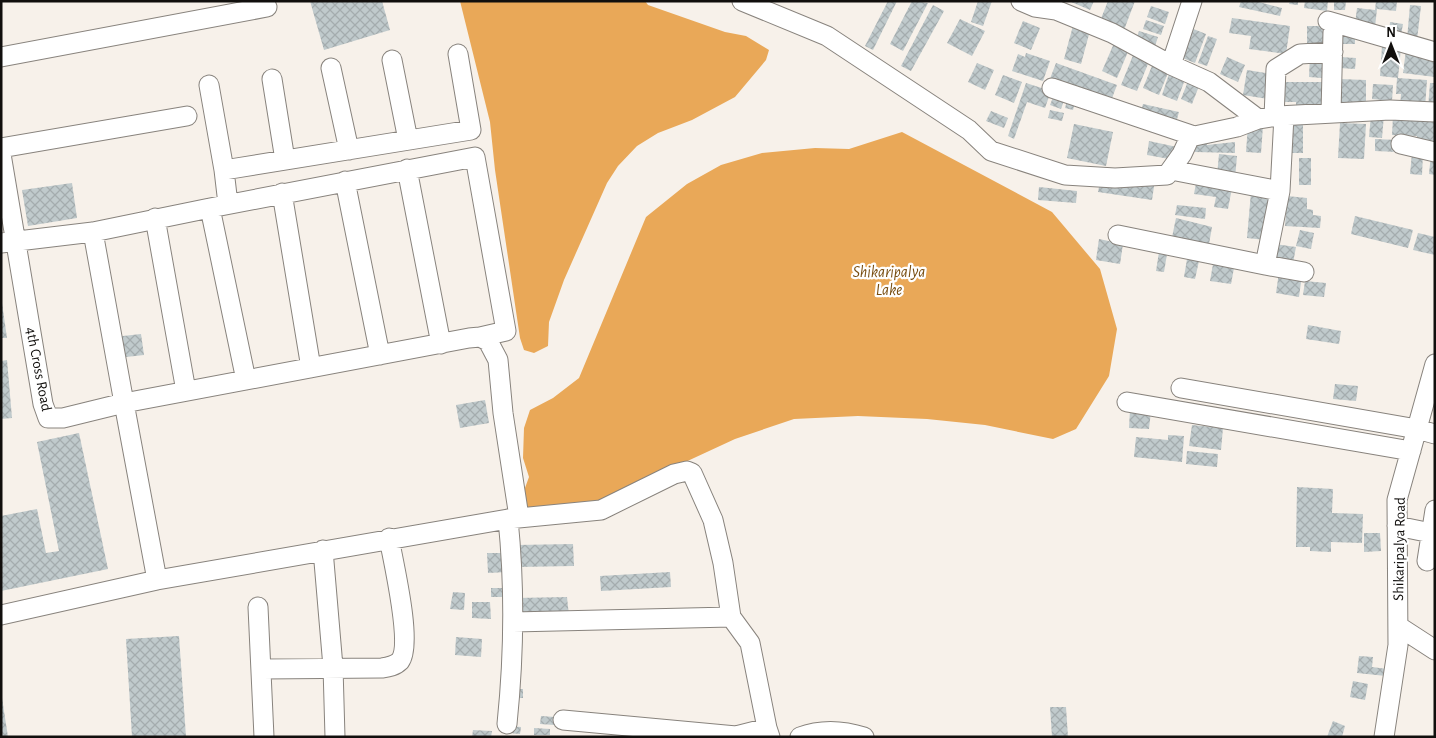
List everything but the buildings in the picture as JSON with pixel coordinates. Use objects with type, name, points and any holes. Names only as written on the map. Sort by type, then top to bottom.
[{"type":"street","points":[[742,1],[827,36],[969,130],[991,151],[1065,176],[1115,178],[1167,175],[1190,137],[1237,128],[1272,117],[1390,110],[1435,112]]},
{"type":"street","points":[[1021,1],[1035,7],[1058,6],[1171,65],[1209,82],[1272,117]]},
{"type":"street","points":[[1171,65],[1192,1]]},
{"type":"street","points":[[1,57],[267,7]]},
{"type":"street","points":[[1331,113],[1333,52],[1331,26],[1435,52]]},
{"type":"street","points":[[1266,265],[1280,191],[1272,117],[1276,69],[1300,54],[1333,52]]},
{"type":"street","points":[[124,403],[480,337],[506,330],[458,54]]},
{"type":"street","points":[[392,60],[408,140]]},
{"type":"street","points":[[331,68],[349,150]]},
{"type":"street","points":[[272,79],[285,160]]},
{"type":"street","points":[[209,85],[224,170],[219,206],[246,380]]},
{"type":"street","points":[[1052,88],[1194,136]]},
{"type":"street","points":[[1,148],[187,116]]},
{"type":"street","points":[[224,170],[471,130]]},
{"type":"street","points":[[1401,144],[1435,152]]},
{"type":"street","name":"4th Cross Road","points":[[1,154],[9,242],[43,404],[48,418],[63,418],[124,403]]},
{"type":"street","points":[[9,242],[92,232],[282,193],[475,157]]},
{"type":"street","points":[[407,169],[441,344]]},
{"type":"street","points":[[1171,170],[1280,191]]},
{"type":"street","points":[[345,181],[380,355]]},
{"type":"street","points":[[282,193],[311,368]]},
{"type":"street","points":[[155,218],[186,392]]},
{"type":"street","points":[[92,232],[157,580]]},
{"type":"street","points":[[1118,235],[1304,272]]},
{"type":"street","points":[[480,337],[488,341],[498,360],[513,518],[513,666],[507,724]]},
{"type":"street","name":"Shikaripalya Road","points":[[1384,737],[1398,645],[1397,500],[1411,451],[1426,431],[1435,364]]},
{"type":"street","points":[[1181,388],[1426,431]]},
{"type":"street","points":[[1127,402],[1411,451]]},
{"type":"street","points":[[1,615],[157,580],[390,538],[513,518],[601,510],[674,474],[687,471],[696,478],[713,520],[723,563],[731,617],[750,643],[769,732],[736,736],[563,720]]},
{"type":"street","points":[[1397,554],[1431,562],[1431,533],[1435,510]]},
{"type":"street","points":[[1397,526],[1431,533]]},
{"type":"street","points":[[262,670],[333,667],[382,668],[394,666],[400,660],[406,635],[390,538]]},
{"type":"street","points":[[323,550],[333,667],[335,737]]},
{"type":"street","points":[[258,607],[264,737]]},
{"type":"street","points":[[514,622],[731,617]]},
{"type":"street","points":[[1398,626],[1435,650]]},
{"type":"street","points":[[800,737],[818,731],[842,731],[864,737]]},
{"type":"water","points":[[460,1],[645,1],[648,5],[725,32],[746,36],[769,50],[766,60],[735,97],[692,120],[658,133],[637,146],[618,166],[607,183],[564,280],[549,322],[548,346],[534,353],[524,350],[520,338],[495,170],[490,122]]},
{"type":"water","name":"Shikaripalya Lake","points":[[902,132],[1052,212],[1100,269],[1117,329],[1109,376],[1076,429],[1053,439],[985,425],[927,419],[858,416],[794,419],[735,439],[599,502],[578,507],[518,507],[529,477],[523,458],[524,428],[530,410],[553,398],[579,378],[646,217],[687,184],[721,165],[762,153],[815,148],[849,149]]}]
